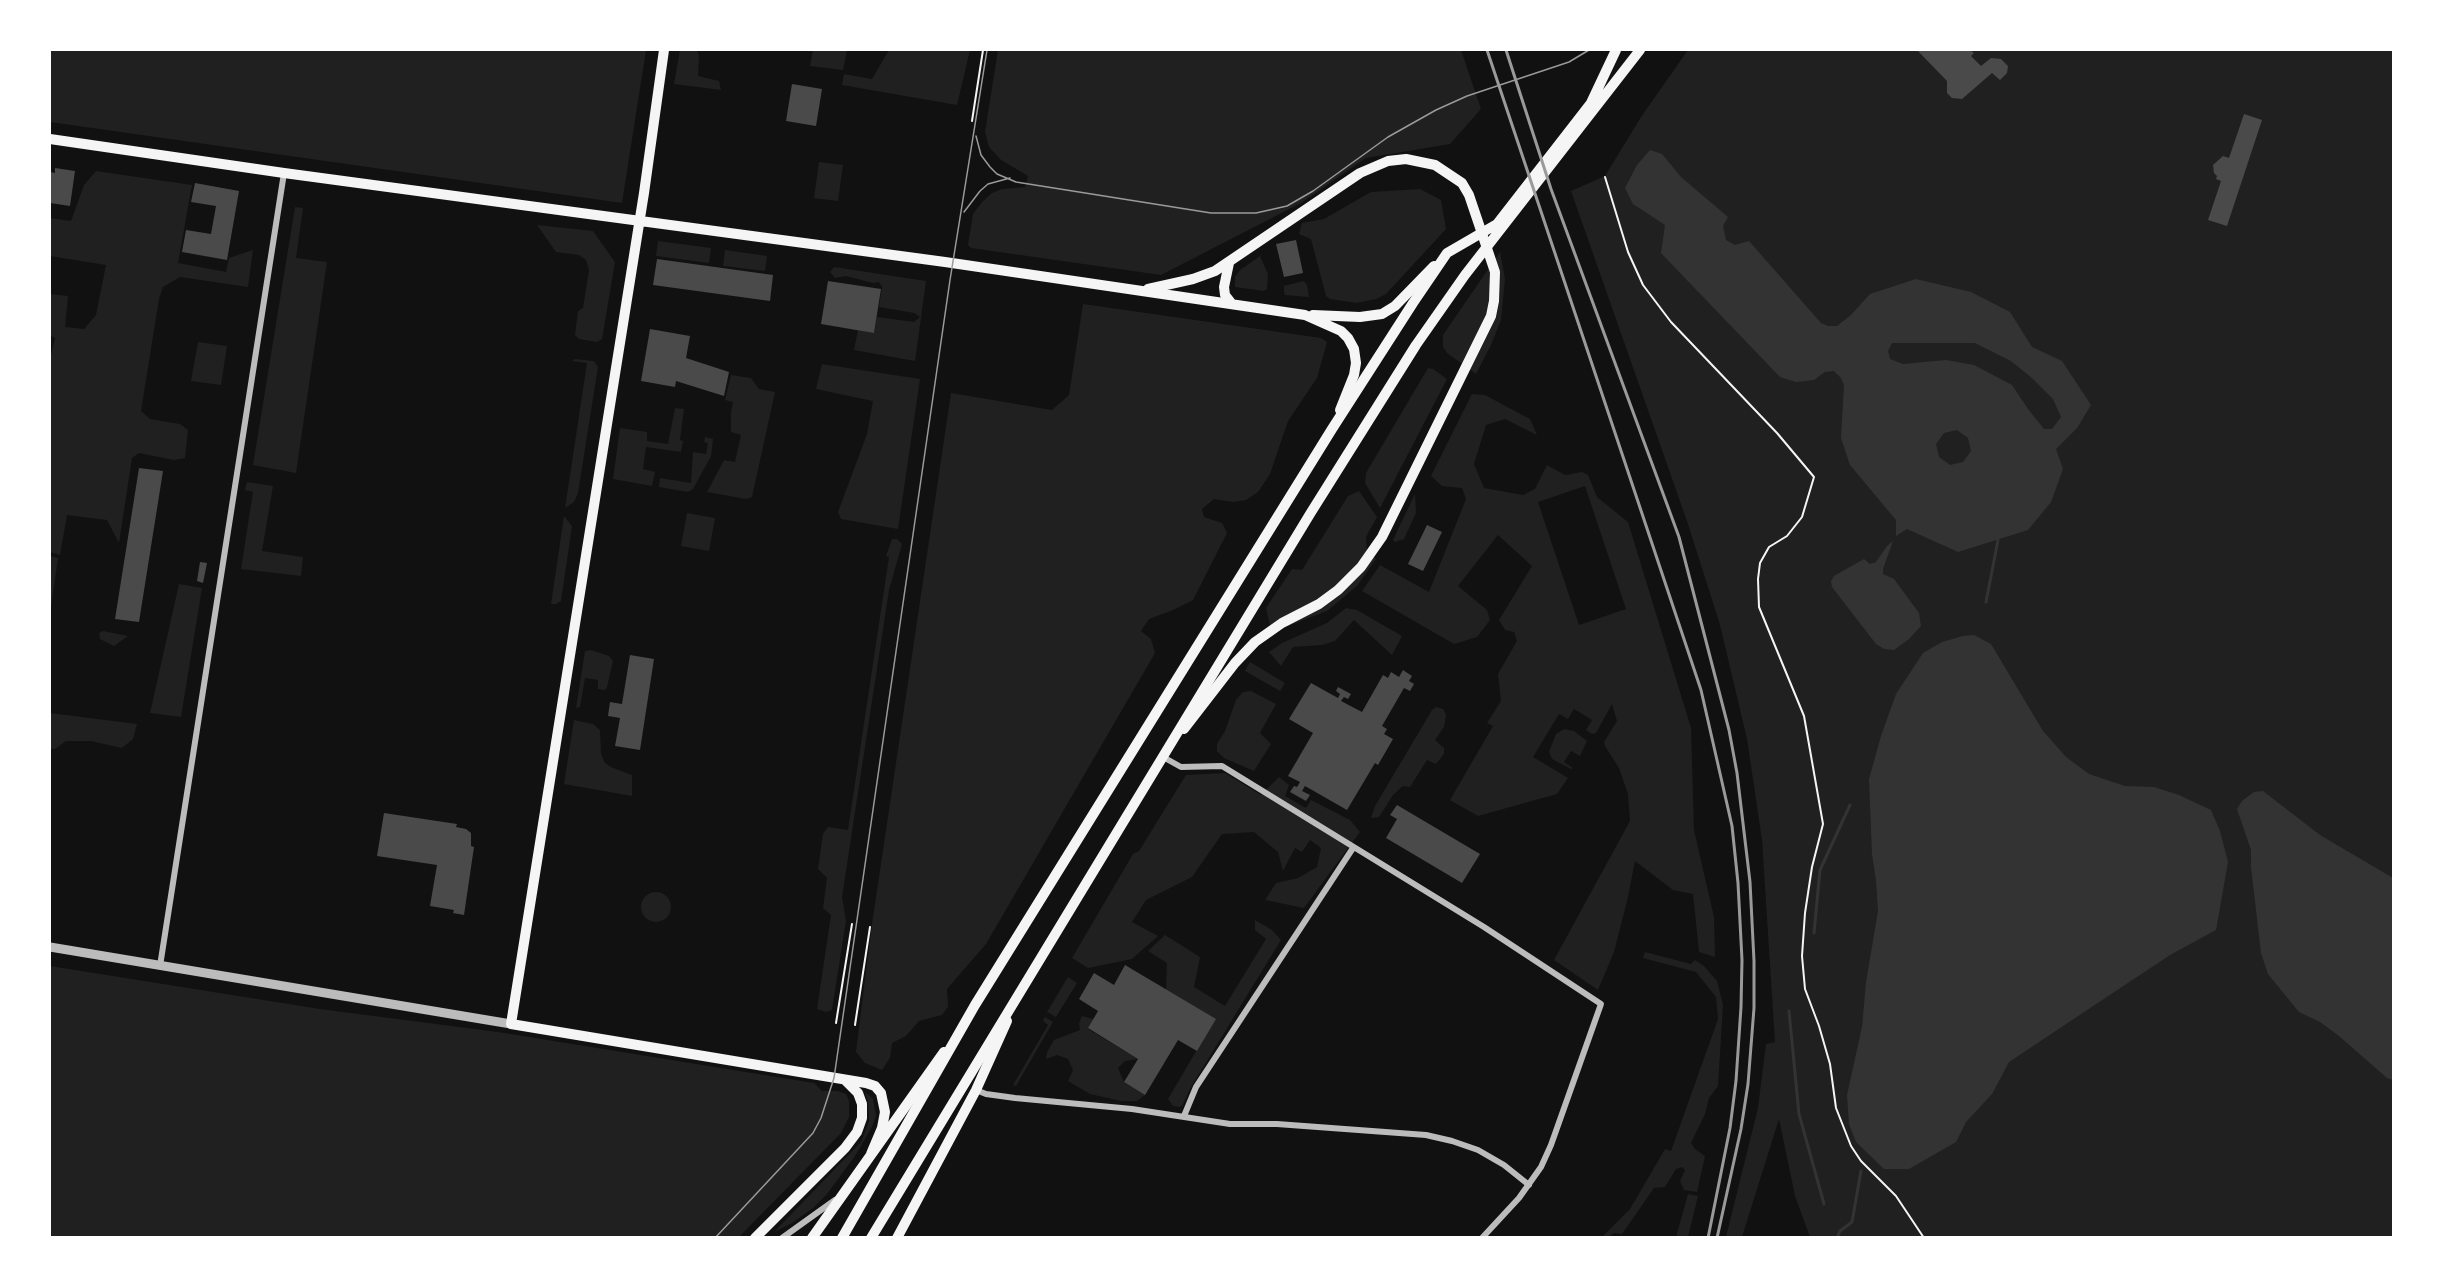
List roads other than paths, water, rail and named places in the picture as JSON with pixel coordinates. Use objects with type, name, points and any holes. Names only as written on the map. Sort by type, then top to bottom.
[{"type":"main road","points":[[664,50],[511,1024],[875,1086],[881,1093],[885,1112],[882,1128],[871,1154]]},
{"type":"main road","points":[[1593,106],[1616,50]]},
{"type":"main road","points":[[871,1238],[1310,514],[1416,345],[1498,227],[1593,106],[1640,51]]},
{"type":"main road","points":[[50,139],[1305,315],[1360,317],[1382,314],[1395,306],[1447,253],[1498,227]]},
{"type":"main road","points":[[1138,291],[1193,279],[1229,263],[1348,180],[1373,166],[1406,159],[1436,165],[1462,183],[1469,195],[1490,254],[1496,285],[1491,315],[1480,341],[1382,537],[1361,567],[1338,590],[1319,604],[1282,623],[1255,642],[1235,663],[1166,754]]},
{"type":"main road","points":[[842,1238],[966,1020],[1332,429],[1447,253]]},
{"type":"main road","points":[[1229,263],[1224,287],[1227,299],[1232,304]]},
{"type":"main road","points":[[1305,315],[1341,331],[1351,342],[1355,356],[1350,388],[1332,429]]},
{"type":"main road","points":[[898,1238],[976,1090],[1022,988]]},
{"type":"main road","points":[[812,1238],[966,1020]]},
{"type":"main road","points":[[755,1238],[845,1148],[857,1132],[862,1118],[862,1104],[858,1093],[843,1079]]},
{"type":"street","points":[[160,966],[284,173]]},
{"type":"street","points":[[1166,754],[1181,767],[1222,766],[1484,927],[1601,1004],[1541,1167],[1529,1185],[1482,1238]]},
{"type":"street","points":[[1184,1116],[1196,1087],[1353,848]]},
{"type":"street","points":[[50,947],[511,1024]]},
{"type":"street","points":[[976,1090],[986,1094],[1015,1098],[1132,1109],[1230,1124],[1277,1124],[1426,1135],[1452,1141],[1490,1156],[1529,1185]]},
{"type":"street","points":[[782,1238],[842,1194]]},
{"type":"waterway","points":[[1986,602],[1998,540]]},
{"type":"waterway","points":[[1814,933],[1820,870],[1850,805]]},
{"type":"waterway","points":[[1789,1011],[1799,1114],[1824,1204]]},
{"type":"waterway","points":[[1837,1238],[1840,1231],[1852,1222],[1861,1171]]},
{"type":"tram line","points":[[715,1238],[813,1133],[821,1118],[834,1078],[950,280],[987,50]]},
{"type":"tram line","points":[[976,136],[981,155],[990,167],[997,174],[1016,182],[1211,213],[1256,213],[1287,206],[1313,191],[1388,137],[1436,110],[1467,96],[1569,62],[1589,50]]},
{"type":"tram line","points":[[964,212],[988,184],[1010,178]]},
{"type":"railway","points":[[1487,50],[1701,690],[1732,826],[1742,960],[1741,1007],[1730,1128],[1708,1238]]},
{"type":"railway","points":[[1506,50],[1551,189],[1679,537],[1729,730],[1737,773],[1750,882],[1754,1008],[1748,1084],[1741,1129],[1717,1238]]}]
